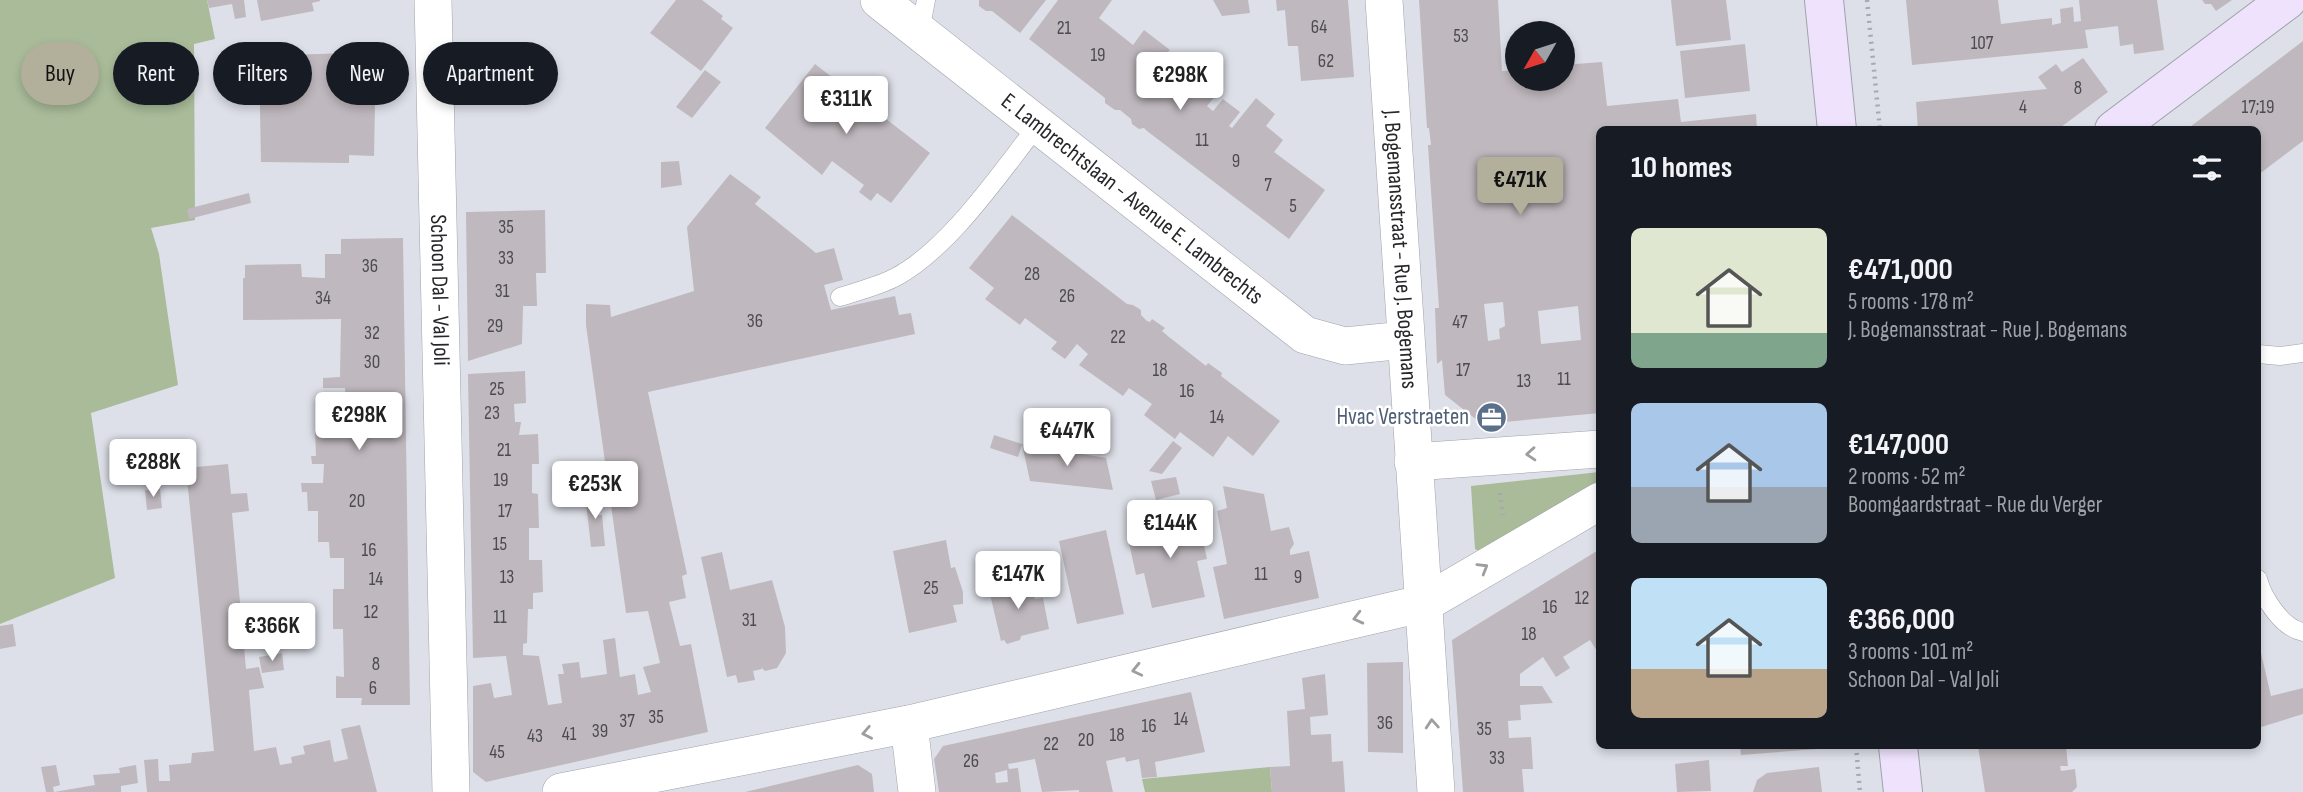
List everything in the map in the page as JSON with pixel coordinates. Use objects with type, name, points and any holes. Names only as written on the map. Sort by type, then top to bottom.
[{"type":"street","name":"Schoon Dal - Val Joli","points":[[433,0],[451,792]]},
{"type":"street","name":"E. Lambrechtslaan - Avenue E. Lambrechts","points":[[879,0],[923,16],[1038,125],[1305,335],[1345,346],[1405,340]]},
{"type":"street","name":"J. Bogemansstraat - Rue J. Bogemans","points":[[1384,0],[1436,792]]},
{"type":"street","points":[[1824,0],[1837,126]]},
{"type":"street","points":[[2119,126],[2287,0]]},
{"type":"street","points":[[1413,462],[1596,449]]},
{"type":"street","points":[[561,792],[646,784],[1425,603],[1596,503]]},
{"type":"street","points":[[909,724],[917,792]]},
{"type":"street","points":[[1898,749],[1903,792]]},
{"type":"lane","points":[[840,297],[896,277],[928,253],[959,225],[1038,125]]},
{"type":"lane","points":[[2261,354],[2280,356],[2303,353]]},
{"type":"lane","points":[[2261,585],[2270,604],[2284,621],[2297,631],[2303,632]]},
{"type":"path","points":[[1867,0],[1880,126]]},
{"type":"path","points":[[1856,749],[1860,792]]},
{"type":"green space","points":[[0,0],[207,0],[215,39],[199,43],[113,42],[113,105],[194,105],[195,220],[151,228],[159,254],[178,385],[91,413],[115,578],[0,624]]},
{"type":"green space","points":[[1596,472],[1596,484],[1485,554],[1475,549],[1471,486]]},
{"type":"green space","points":[[1270,767],[1272,792],[1145,792],[1142,779]]},
{"type":"building","points":[[207,0],[244,0],[246,17],[235,19],[232,4],[209,8]]},
{"type":"building","points":[[257,0],[320,1],[312,3],[314,11],[261,21]]},
{"type":"building","points":[[676,0],[702,0],[723,16],[721,19],[733,28],[701,71],[650,33]]},
{"type":"building","points":[[979,0],[1046,0],[1020,33],[992,11],[986,11],[979,6]]},
{"type":"building","points":[[1058,0],[1112,0],[1099,18],[1133,45],[1144,30],[1170,50],[1166,54],[1217,94],[1207,106],[1213,111],[1223,99],[1240,112],[1229,126],[1232,128],[1256,98],[1275,114],[1266,126],[1283,140],[1274,152],[1325,190],[1289,239],[1144,128],[1139,129],[1132,124],[1131,119],[1105,103],[1105,98],[1029,39]]},
{"type":"building","points":[[1213,0],[1248,0],[1250,13],[1222,16]]},
{"type":"building","points":[[1276,0],[1348,0],[1354,77],[1301,81],[1298,46],[1288,46],[1285,10],[1277,11]]},
{"type":"building","points":[[1419,0],[1498,0],[1505,91],[1575,91],[1575,64],[1602,62],[1607,106],[1678,99],[1681,122],[1756,114],[1757,126],[1596,126],[1596,413],[1482,424],[1445,395],[1442,360],[1437,364],[1435,308],[1439,308],[1428,145],[1431,145],[1427,128]],"holes":[[[1503,302],[1505,326],[1499,329],[1500,339],[1488,341],[1484,304]],[[1578,306],[1581,340],[1541,344],[1538,311]]]},
{"type":"building","points":[[1671,0],[1726,0],[1731,40],[1676,46]]},
{"type":"building","points":[[1906,0],[1998,0],[2001,24],[2052,18],[2052,25],[2061,23],[2060,9],[2073,7],[2074,22],[2081,21],[2079,0],[2157,0],[2164,50],[2134,54],[2133,44],[2120,46],[2118,26],[2085,30],[2088,48],[1912,65]]},
{"type":"building","points":[[2202,0],[2232,0],[2216,11],[2211,4],[2205,4]]},
{"type":"building","points":[[2303,41],[2303,141],[2261,173],[2261,126],[2191,126]]},
{"type":"building","points":[[1745,44],[1750,91],[1685,98],[1680,51]]},
{"type":"building","points":[[312,54],[326,54],[326,105],[375,105],[374,156],[349,155],[349,163],[261,162],[260,105],[312,105]]},
{"type":"building","points":[[2083,58],[2108,92],[2062,126],[1918,126],[1916,102],[2047,89],[2038,77],[2056,64],[2062,72]]},
{"type":"building","points":[[815,64],[930,153],[891,203],[877,193],[871,201],[859,192],[864,185],[832,161],[822,175],[765,128]]},
{"type":"building","points":[[705,70],[721,82],[692,118],[676,107]]},
{"type":"building","points":[[679,161],[682,185],[661,188],[661,162]]},
{"type":"building","points":[[730,174],[761,197],[755,204],[816,253],[834,248],[843,280],[824,285],[831,310],[895,296],[899,315],[911,313],[915,334],[648,392],[687,574],[682,576],[686,598],[669,602],[680,646],[691,644],[708,732],[486,782],[473,772],[473,686],[491,683],[494,698],[512,695],[506,656],[473,658],[468,374],[525,371],[526,403],[514,404],[515,422],[521,422],[519,435],[538,434],[539,464],[532,464],[532,493],[538,494],[539,528],[529,528],[529,560],[542,560],[543,592],[533,593],[533,609],[528,609],[527,643],[523,644],[523,655],[539,656],[548,705],[562,703],[558,674],[564,674],[562,664],[579,662],[581,678],[607,674],[603,640],[615,638],[620,677],[635,674],[638,695],[651,692],[643,667],[660,663],[648,611],[626,613],[586,325],[586,304],[610,305],[611,317],[694,291],[687,227]]},
{"type":"building","points":[[249,193],[251,203],[189,219],[187,209]]},
{"type":"building","points":[[545,210],[546,273],[536,273],[537,306],[523,306],[522,344],[468,361],[466,212]]},
{"type":"building","points":[[1012,215],[1127,304],[1141,310],[1141,315],[1147,321],[1152,319],[1165,328],[1162,331],[1169,337],[1206,366],[1208,363],[1222,373],[1221,376],[1280,421],[1253,456],[1228,436],[1213,457],[1180,432],[1175,439],[1144,415],[1152,404],[1129,388],[1123,396],[1079,365],[1088,354],[1077,344],[1065,359],[1051,349],[1057,342],[1025,318],[1020,325],[985,299],[994,288],[969,268]]},
{"type":"building","points":[[403,238],[410,705],[361,705],[362,698],[336,698],[336,676],[344,677],[343,629],[333,629],[333,589],[344,589],[344,558],[330,558],[329,542],[318,542],[318,511],[308,511],[307,492],[302,492],[301,483],[323,483],[324,464],[312,464],[311,456],[316,456],[315,431],[322,431],[322,415],[337,415],[337,404],[346,404],[345,388],[323,388],[323,378],[340,377],[341,319],[243,320],[243,278],[245,265],[301,264],[302,277],[325,278],[325,254],[341,254],[341,239]]},
{"type":"building","points":[[994,435],[1022,444],[1018,457],[990,448]]},
{"type":"building","points":[[1173,441],[1182,448],[1162,474],[1149,471]]},
{"type":"building","points":[[1022,444],[1106,458],[1113,490],[1030,481]]},
{"type":"building","points":[[228,464],[231,494],[247,493],[249,511],[232,513],[246,669],[259,667],[264,688],[249,690],[254,751],[276,747],[280,765],[292,763],[291,757],[305,754],[303,746],[330,740],[334,762],[348,759],[341,729],[360,725],[377,792],[147,792],[144,760],[158,759],[159,781],[170,781],[169,765],[191,763],[192,753],[214,751],[186,468]]},
{"type":"building","points":[[1176,477],[1180,494],[1156,500],[1151,481]]},
{"type":"building","points":[[1223,486],[1264,494],[1271,531],[1289,527],[1294,544],[1290,555],[1309,551],[1319,598],[1224,619],[1213,567],[1227,564],[1217,511],[1227,508]]},
{"type":"building","points":[[160,489],[162,508],[147,510],[145,490]]},
{"type":"building","points":[[595,491],[598,515],[602,515],[605,546],[591,547],[585,493]]},
{"type":"building","points":[[1185,515],[1188,525],[1194,523],[1196,528],[1200,527],[1207,559],[1197,561],[1205,597],[1152,608],[1144,573],[1136,575],[1129,543],[1139,541],[1135,526]]},
{"type":"building","points":[[1106,530],[1124,614],[1077,624],[1059,541]]},
{"type":"building","points":[[946,540],[951,568],[955,567],[963,592],[963,604],[953,605],[957,622],[909,633],[893,551]]},
{"type":"building","points":[[1596,551],[1596,649],[1590,640],[1563,657],[1570,668],[1556,677],[1543,657],[1520,674],[1520,686],[1542,686],[1553,703],[1520,705],[1521,720],[1508,721],[1509,738],[1531,737],[1533,769],[1522,769],[1524,792],[1463,792],[1452,640]]},
{"type":"building","points":[[722,552],[730,590],[772,580],[785,627],[786,653],[777,668],[765,671],[761,667],[762,669],[753,671],[755,680],[738,683],[736,675],[727,677],[701,557]]},
{"type":"building","points":[[1030,580],[1035,599],[1043,598],[1049,629],[1021,636],[1020,640],[1007,644],[1004,640],[1001,641],[989,590]]},
{"type":"building","points":[[13,624],[16,646],[0,649],[0,626]]},
{"type":"building","points":[[282,653],[284,670],[262,673],[259,657]]},
{"type":"building","points":[[2261,653],[2271,696],[2303,688],[2303,714],[2261,727]]},
{"type":"building","points":[[1403,662],[1403,753],[1368,752],[1367,663]]},
{"type":"building","points":[[1325,674],[1328,715],[1310,717],[1311,735],[1331,734],[1332,762],[1343,761],[1345,792],[1272,792],[1270,767],[1290,766],[1287,711],[1305,709],[1302,678]]},
{"type":"building","points":[[1191,692],[1205,752],[1155,762],[1157,777],[1142,778],[1139,759],[1126,762],[1125,757],[1106,761],[1113,792],[1042,792],[1035,759],[1008,764],[1009,769],[1018,768],[1021,792],[939,792],[934,759],[943,746]],"holes":[[[1007,770],[1008,782],[996,783],[995,773]]]},
{"type":"building","points":[[1740,749],[1818,749],[1741,755]]},
{"type":"building","points":[[1978,749],[2066,749],[2068,766],[2060,766],[2061,771],[2075,769],[2077,787],[2072,792],[1985,792]]},
{"type":"building","points":[[1709,760],[1711,791],[1677,792],[1675,764]]},
{"type":"building","points":[[56,765],[60,785],[53,787],[54,792],[46,792],[41,767]]},
{"type":"building","points":[[136,765],[138,783],[121,786],[121,792],[54,792],[95,785],[93,775],[120,773],[119,768]]},
{"type":"building","points":[[858,765],[872,774],[874,792],[745,792]]},
{"type":"building","points":[[1819,767],[1822,792],[1753,792],[1757,780],[1767,773]]},
{"type":"place","name":"Hvac Verstraeten","points":[[1492,417]]}]
